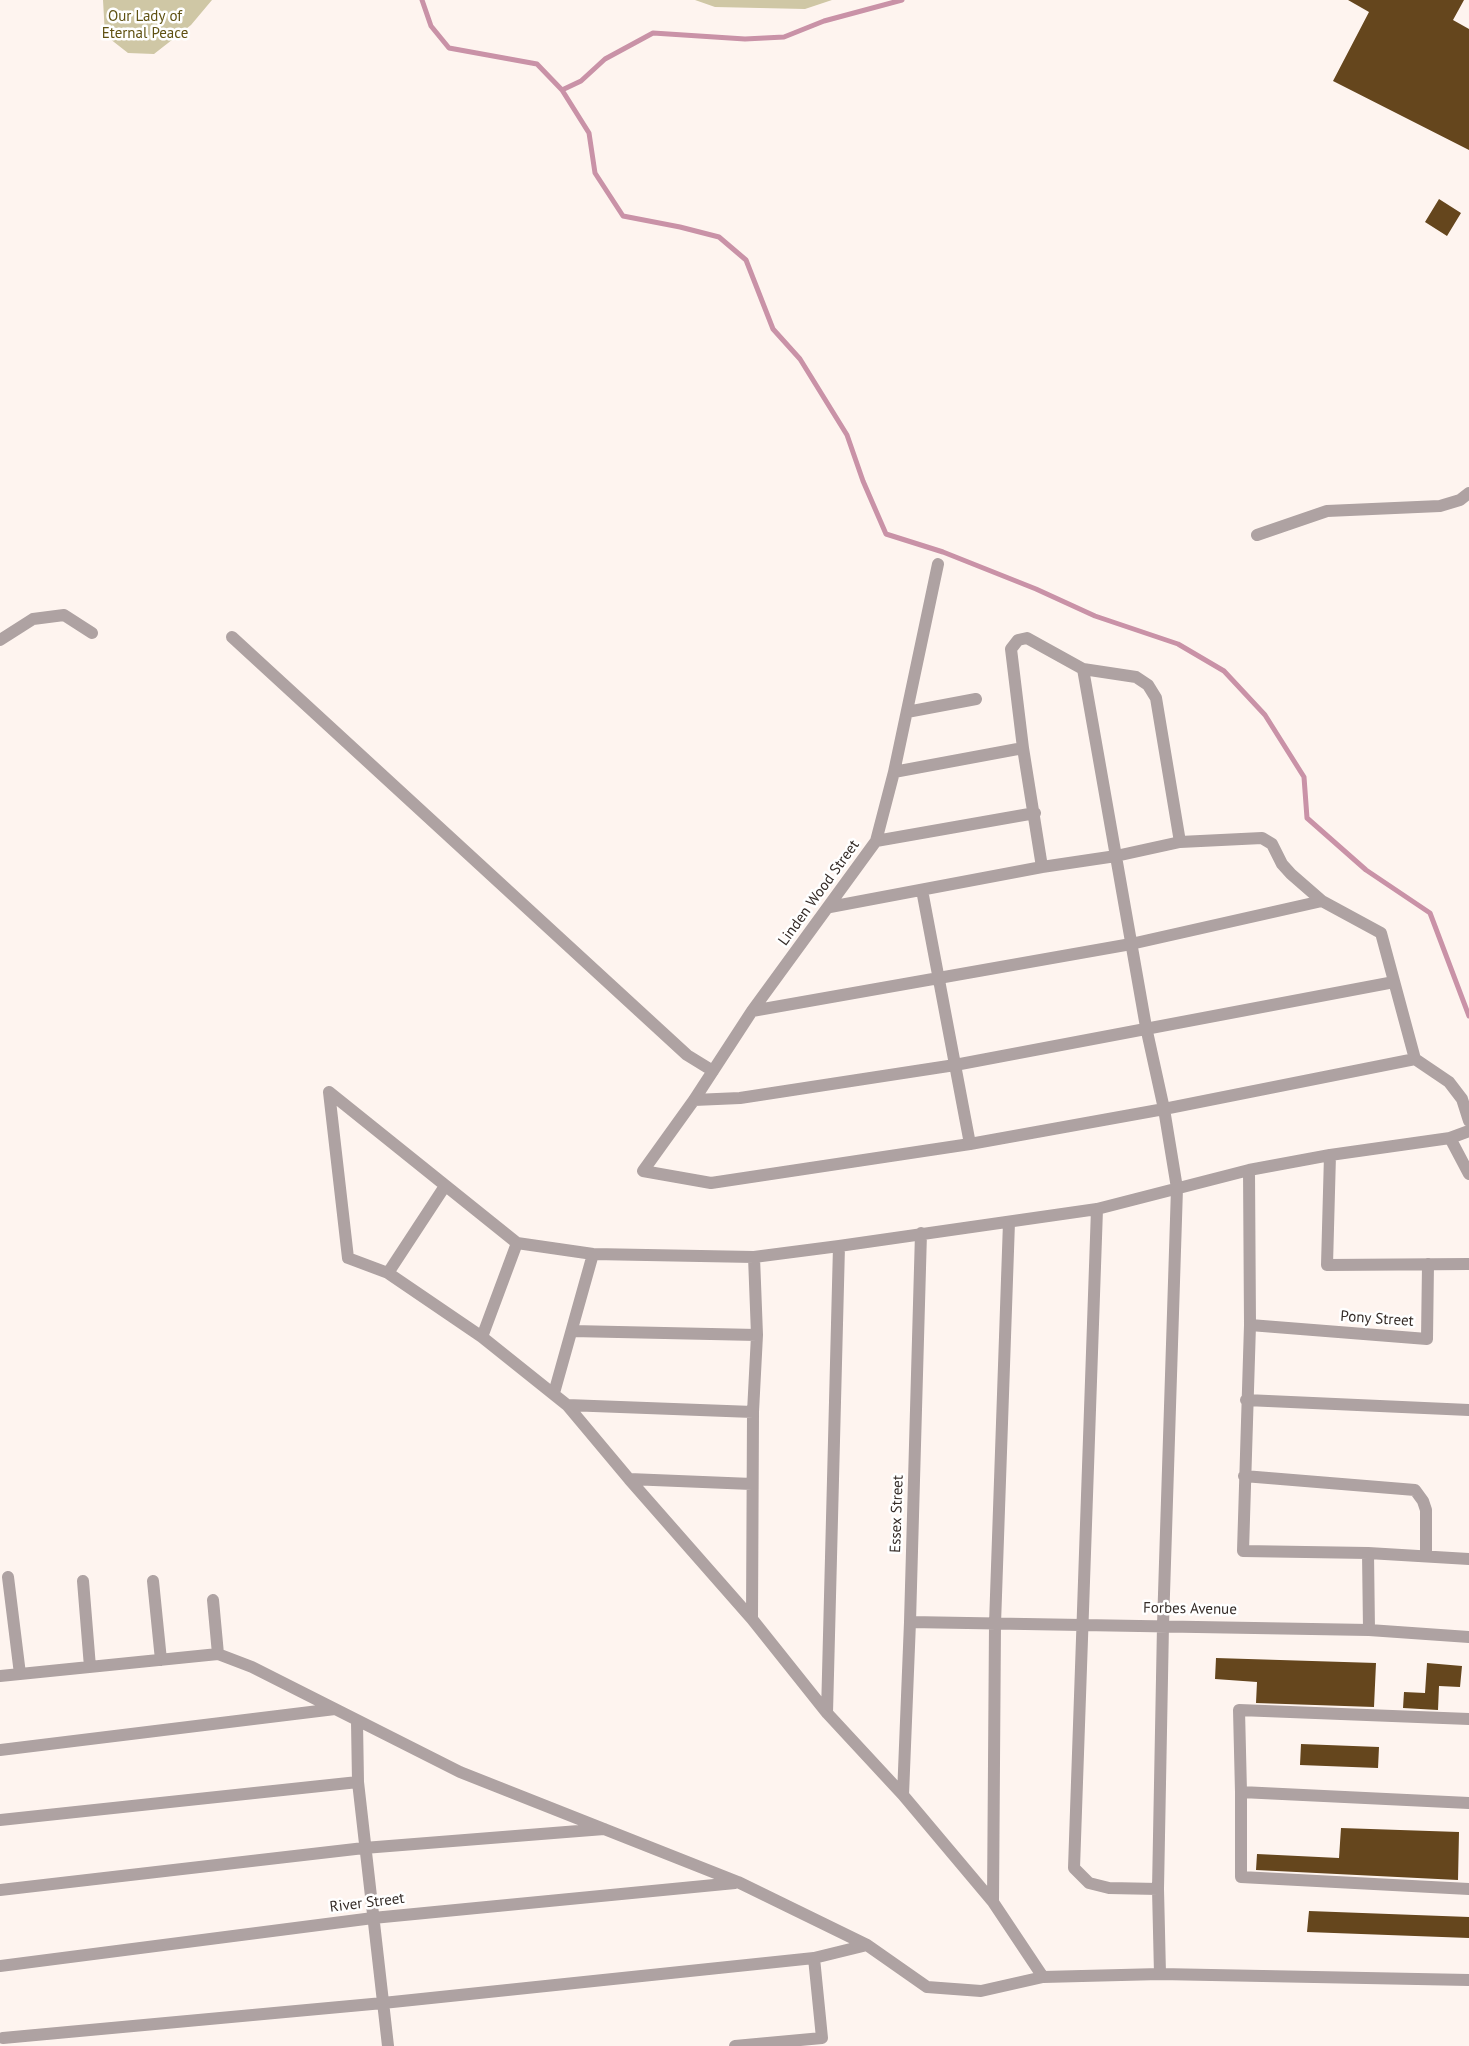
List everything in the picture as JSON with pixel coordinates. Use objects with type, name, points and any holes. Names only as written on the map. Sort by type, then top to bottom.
[{"type":"street","points":[[1257,535],[1327,511],[1440,506],[1460,500],[1469,493]]},
{"type":"street","name":"Linden Wood Street","points":[[938,564],[894,772],[876,841],[830,907],[752,1011],[694,1100],[643,1171],[711,1183],[970,1144]]},
{"type":"street","points":[[0,640],[33,619],[64,615],[92,633]]},
{"type":"street","points":[[232,637],[680,1048],[713,1071]]},
{"type":"street","points":[[1042,867],[1023,748],[1011,649],[1018,640],[1027,638],[1083,669],[1136,677],[1148,685],[1156,698],[1180,842]]},
{"type":"street","points":[[1083,669],[1146,1027],[1164,1109],[1177,1188],[1163,1625],[1158,1889],[1160,1974]]},
{"type":"street","points":[[907,712],[976,699]]},
{"type":"street","points":[[894,772],[1023,748]]},
{"type":"street","points":[[876,841],[1035,814]]},
{"type":"street","points":[[830,907],[1042,867],[1116,856],[1180,842],[1262,838],[1272,844],[1282,864],[1291,874],[1322,901],[1381,933],[1415,1058],[1449,1082],[1462,1099],[1469,1121]]},
{"type":"street","points":[[922,890],[937,978],[970,1144],[1164,1109],[1415,1058]]},
{"type":"street","points":[[752,1011],[1131,944],[1322,901]]},
{"type":"street","points":[[694,1100],[740,1098],[954,1065],[1146,1027],[1394,982]]},
{"type":"street","points":[[1043,1977],[993,1902],[903,1795],[827,1713],[752,1619],[629,1479],[567,1404],[482,1337],[388,1273],[348,1258],[329,1092],[517,1243],[593,1254],[754,1257],[839,1246],[1097,1209],[1249,1170],[1330,1155],[1450,1138],[1469,1130]]},
{"type":"street","points":[[1450,1138],[1469,1174]]},
{"type":"street","points":[[1330,1155],[1327,1265],[1469,1264]]},
{"type":"street","points":[[1249,1170],[1250,1325],[1246,1400],[1243,1551],[1469,1558]]},
{"type":"street","points":[[388,1273],[445,1186]]},
{"type":"street","points":[[1097,1209],[1074,1868],[1089,1883],[1109,1888],[1158,1889]]},
{"type":"street","points":[[993,1902],[995,1624],[1008,1222]]},
{"type":"street","name":"Essex Street","points":[[903,1795],[921,1233]]},
{"type":"street","points":[[482,1337],[517,1243]]},
{"type":"street","points":[[827,1713],[839,1246]]},
{"type":"street","points":[[554,1393],[593,1254]]},
{"type":"street","points":[[752,1619],[753,1412],[757,1335],[754,1257]]},
{"type":"street","name":"Pony Street","points":[[1250,1325],[1427,1339],[1428,1264]]},
{"type":"street","points":[[572,1331],[757,1335]]},
{"type":"street","points":[[1246,1400],[1469,1410]]},
{"type":"street","points":[[567,1404],[753,1412]]},
{"type":"street","points":[[1244,1476],[1415,1490],[1423,1501],[1426,1510],[1426,1556]]},
{"type":"street","points":[[629,1479],[752,1484]]},
{"type":"street","points":[[1368,1554],[1369,1630]]},
{"type":"street","points":[[8,1577],[20,1674]]},
{"type":"street","points":[[83,1581],[90,1667]]},
{"type":"street","points":[[153,1581],[161,1660]]},
{"type":"street","points":[[213,1600],[218,1654]]},
{"type":"street","name":"Forbes Avenue","points":[[910,1622],[1369,1630],[1469,1636]]},
{"type":"street","points":[[0,1676],[218,1654],[252,1667],[357,1722],[460,1772],[738,1882],[867,1946],[927,1987],[981,1991],[1043,1977],[1160,1974],[1469,1980]]},
{"type":"street","points":[[0,1750],[335,1709]]},
{"type":"street","points":[[1469,1719],[1239,1710],[1241,1877],[1469,1889]]},
{"type":"street","points":[[357,1722],[358,1782],[364,1848],[388,2046]]},
{"type":"street","points":[[0,1820],[358,1782]]},
{"type":"street","points":[[1241,1792],[1469,1803]]},
{"type":"street","points":[[0,1890],[364,1848],[608,1829]]},
{"type":"street","name":"River Street","points":[[0,1966],[373,1918],[738,1882]]},
{"type":"street","points":[[3,2038],[383,2003],[814,1958],[867,1946]]},
{"type":"street","points":[[735,2046],[822,2038],[814,1958]]},
{"type":"green space","name":"Our Lady of Eternal Peace","points":[[103,0],[212,0],[191,25],[154,54],[128,53],[105,35]]},
{"type":"green space","points":[[695,0],[832,0],[805,9],[715,7]]},
{"type":"building","points":[[1348,0],[1464,0],[1453,20],[1469,29],[1469,150],[1333,81],[1369,12]]},
{"type":"building","points":[[1439,199],[1461,213],[1447,236],[1425,222]]},
{"type":"building","points":[[1216,1658],[1376,1663],[1374,1707],[1256,1703],[1257,1682],[1215,1679]]},
{"type":"building","points":[[1427,1663],[1462,1666],[1460,1687],[1439,1686],[1438,1710],[1403,1708],[1404,1692],[1425,1693]]},
{"type":"building","points":[[1301,1744],[1379,1747],[1378,1768],[1300,1765]]},
{"type":"building","points":[[1341,1828],[1459,1832],[1458,1880],[1256,1870],[1257,1854],[1339,1858]]},
{"type":"building","points":[[1309,1911],[1469,1917],[1469,1938],[1307,1932]]},
{"type":"waterway","points":[[422,0],[431,26],[449,48],[537,64],[562,90],[589,133],[595,173],[623,216],[719,237],[746,260],[773,329],[800,359],[847,435],[863,481],[886,534],[943,552],[1036,589],[1095,616],[1178,644],[1224,671],[1265,715],[1304,777],[1307,818],[1366,870],[1430,913],[1469,1016]]},
{"type":"waterway","points":[[562,90],[581,81],[605,59],[653,33],[745,39],[784,37],[824,21],[902,0]]}]
